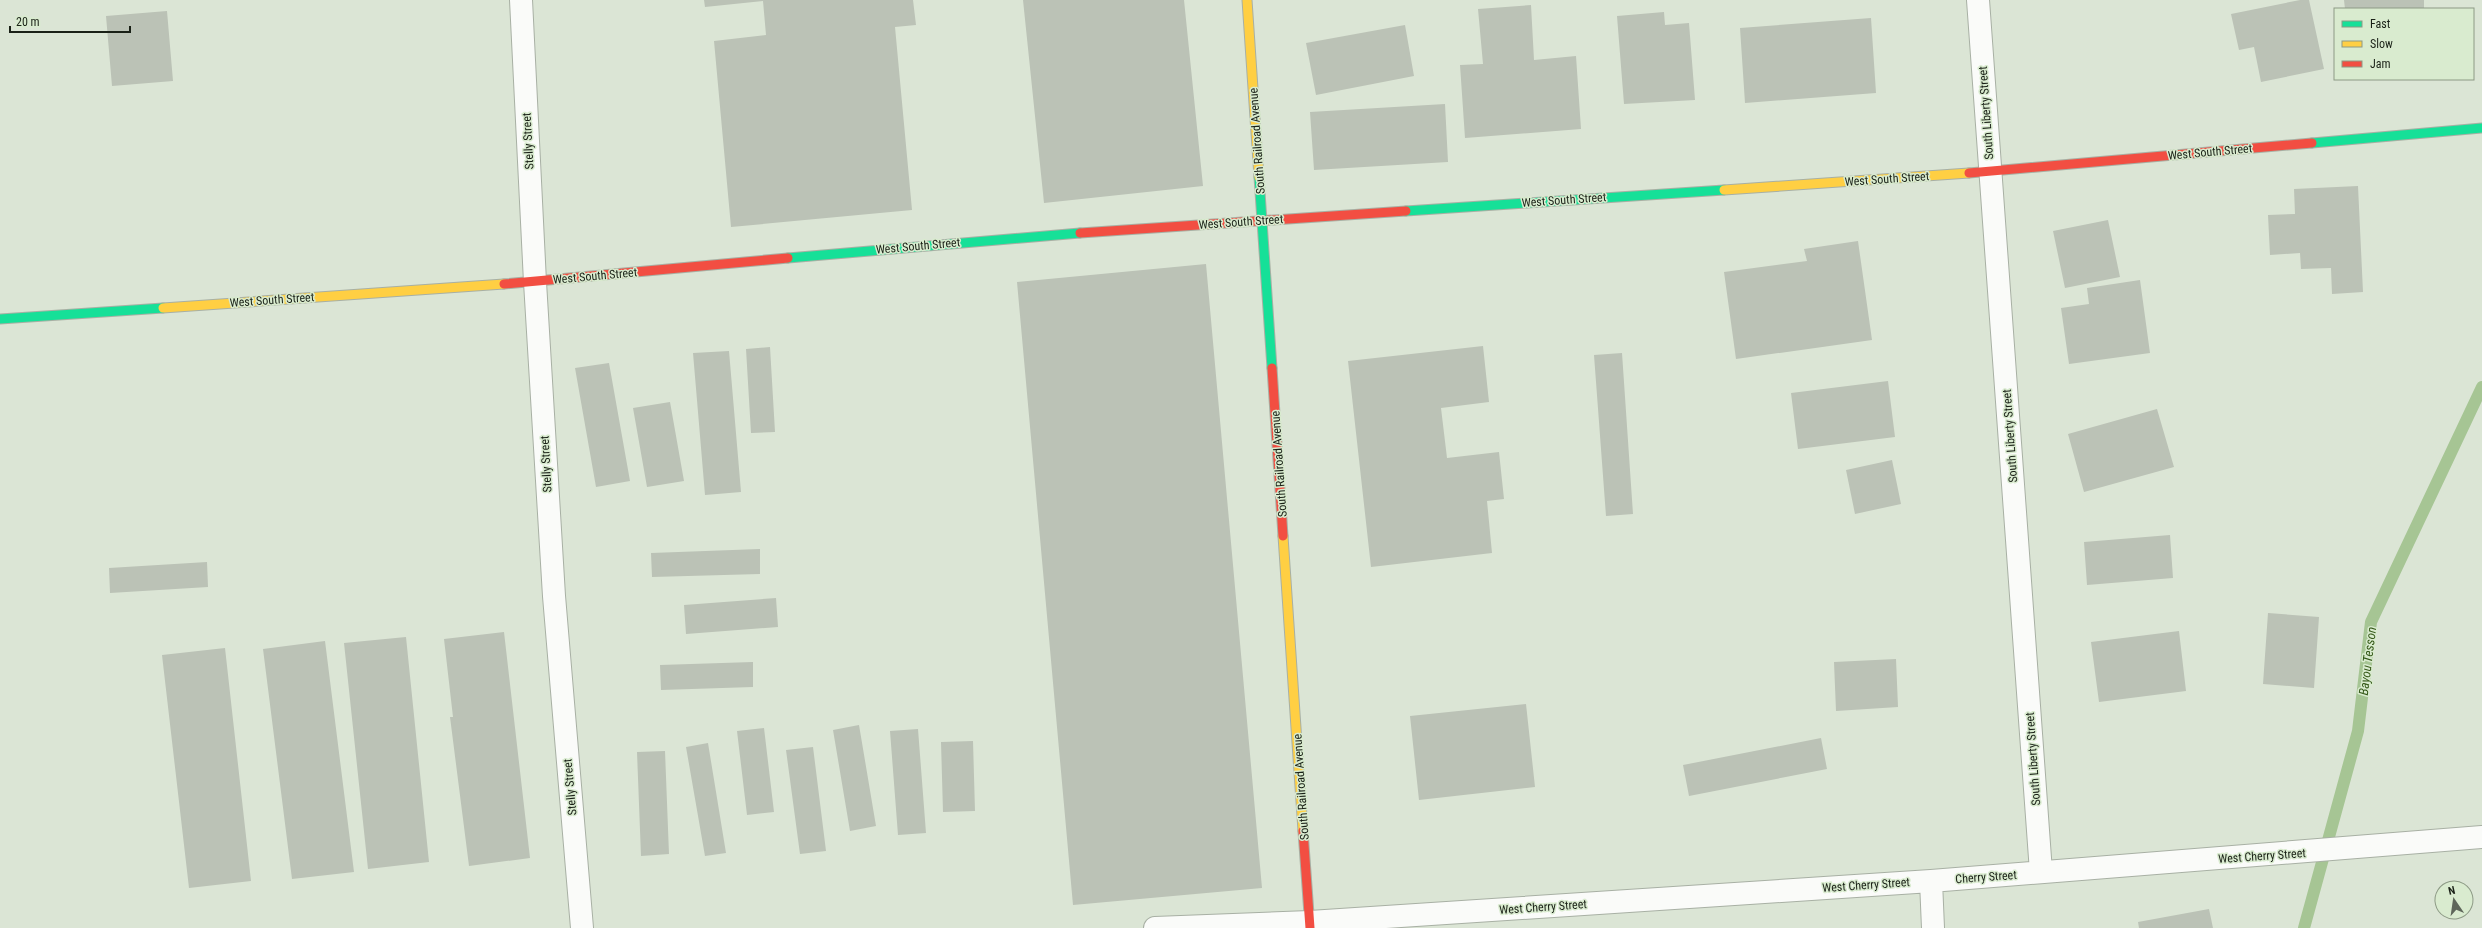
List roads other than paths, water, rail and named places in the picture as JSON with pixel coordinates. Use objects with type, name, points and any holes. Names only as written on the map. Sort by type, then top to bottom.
[{"type":"street","name":"Stelly Street","points":[[521,0],[535,282],[554,596],[582,928]]},
{"type":"street","name":"South Railroad Avenue","points":[[1247,0],[1310,925]]},
{"type":"street","name":"South Liberty Street","points":[[1978,0],[2041,872]]},
{"type":"street","name":"West South Street","points":[[0,319],[535,282],[952,243],[1262,220],[1991,172],[2482,128]]},
{"type":"street","name":"West Cherry Street","points":[[2041,872],[2482,837]]},
{"type":"street","name":"Cherry Street","points":[[1931,881],[2041,872]]},
{"type":"street","name":"West Cherry Street","points":[[1155,928],[1310,925],[1931,881]]},
{"type":"street","points":[[1931,881],[1933,928]]},
{"type":"waterway","name":"Bayou Tesson","points":[[2304,928],[2358,731],[2371,622],[2482,387]]}]
